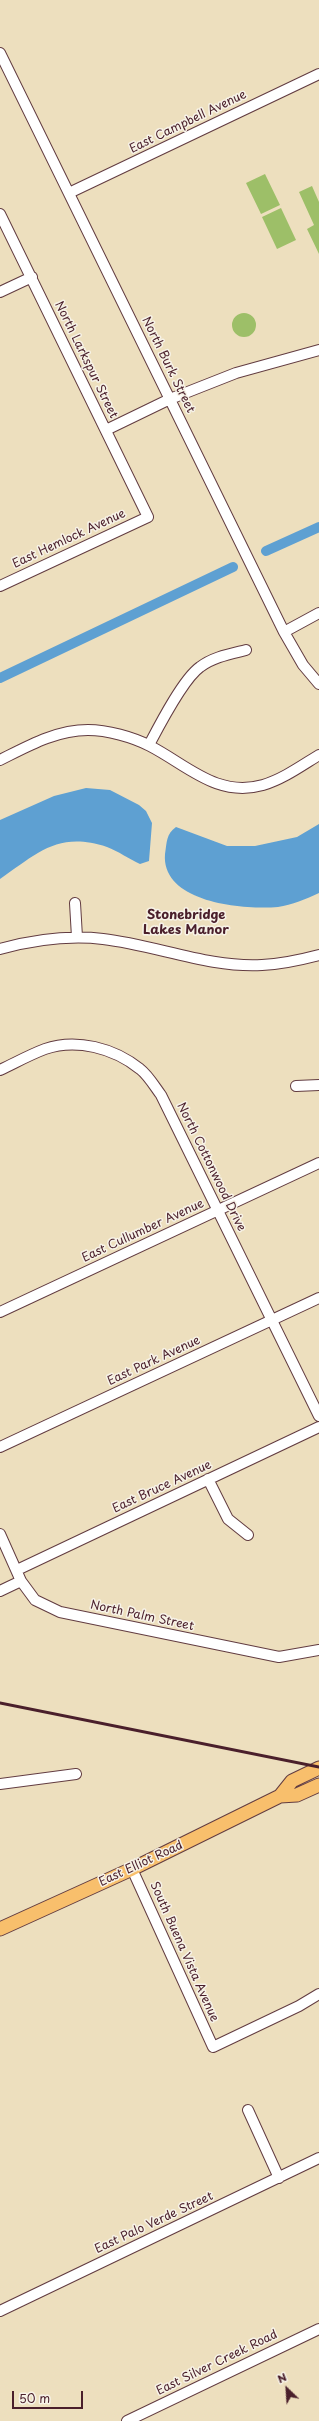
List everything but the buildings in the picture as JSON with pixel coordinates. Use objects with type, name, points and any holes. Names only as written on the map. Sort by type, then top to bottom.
[{"type":"main road","name":"East Elliot Road","points":[[280,1796],[292,1781],[319,1768]]},
{"type":"main road","name":"East Elliot Road","points":[[0,1929],[132,1869],[280,1796],[297,1795],[319,1785]]},
{"type":"street","name":"North Burk Street","points":[[0,53],[284,632],[304,665],[319,684]]},
{"type":"street","name":"East Campbell Avenue","points":[[69,193],[319,74]]},
{"type":"street","name":"North Larkspur Street","points":[[0,214],[148,516]]},
{"type":"street","points":[[0,292],[32,277]]},
{"type":"street","points":[[106,430],[170,399],[236,373],[319,350]]},
{"type":"street","name":"East Hemlock Avenue","points":[[0,586],[148,516]]},
{"type":"street","points":[[284,632],[319,613]]},
{"type":"street","points":[[149,745],[174,701],[199,668],[221,656],[246,650]]},
{"type":"street","points":[[0,760],[46,738],[68,732],[88,730],[106,732],[149,745],[215,784],[227,787],[262,785],[282,777],[319,755]]},
{"type":"street","points":[[76,903],[77,937]]},
{"type":"street","points":[[0,949],[28,942],[77,937],[103,939],[222,963],[261,965],[294,962],[319,954]]},
{"type":"street","name":"North Cottonwood Drive","points":[[0,1070],[45,1049],[70,1044],[94,1047],[117,1055],[141,1069],[161,1095],[319,1416]]},
{"type":"street","points":[[296,1086],[319,1085]]},
{"type":"street","name":"East Cullumber Avenue","points":[[0,1312],[319,1163]]},
{"type":"street","name":"East Park Avenue","points":[[0,1447],[319,1298]]},
{"type":"street","name":"East Bruce Avenue","points":[[17,1570],[319,1427]]},
{"type":"street","points":[[208,1479],[228,1519],[248,1535]]},
{"type":"street","name":"North Palm Street","points":[[0,1534],[21,1581],[35,1600],[60,1612],[279,1657],[319,1650]]},
{"type":"street","points":[[0,1591],[21,1581]]},
{"type":"street","points":[[0,1784],[76,1774]]},
{"type":"street","name":"South Buena Vista Avenue","points":[[132,1869],[212,2047],[299,2006],[319,1994]]},
{"type":"street","points":[[248,2110],[279,2178]]},
{"type":"street","name":"East Palo Verde Street","points":[[0,2311],[319,2158]]},
{"type":"street","name":"East Silver Creek Road","points":[[127,2421],[319,2329]]},
{"type":"green space","points":[[265,174],[280,205],[261,214],[246,183]]},
{"type":"green space","points":[[312,186],[319,202],[319,254],[307,229],[314,225],[299,192]]},
{"type":"green space","points":[[281,208],[296,240],[277,249],[262,217]]},
{"type":"green space","points":[[244,313],[249,314],[255,320],[255,330],[249,336],[244,337],[239,336],[233,330],[232,325],[233,320],[239,314]]},
{"type":"water","points":[[86,788],[110,790],[139,805],[146,811],[152,823],[149,861],[140,864],[107,847],[90,843],[62,843],[49,847],[38,853],[0,879],[0,820],[54,796]]},
{"type":"water","points":[[319,824],[319,893],[304,900],[278,907],[263,908],[245,907],[207,900],[190,893],[176,883],[167,870],[165,854],[167,842],[170,832],[176,827],[227,846],[255,846],[297,837]]},
{"type":"waterway","points":[[266,551],[319,527]]},
{"type":"waterway","points":[[0,678],[233,567]]},
{"type":"railway","points":[[0,1703],[319,1767]]},
{"type":"district","name":"Stonebridge Lakes Manor","points":[[186,922]]}]
